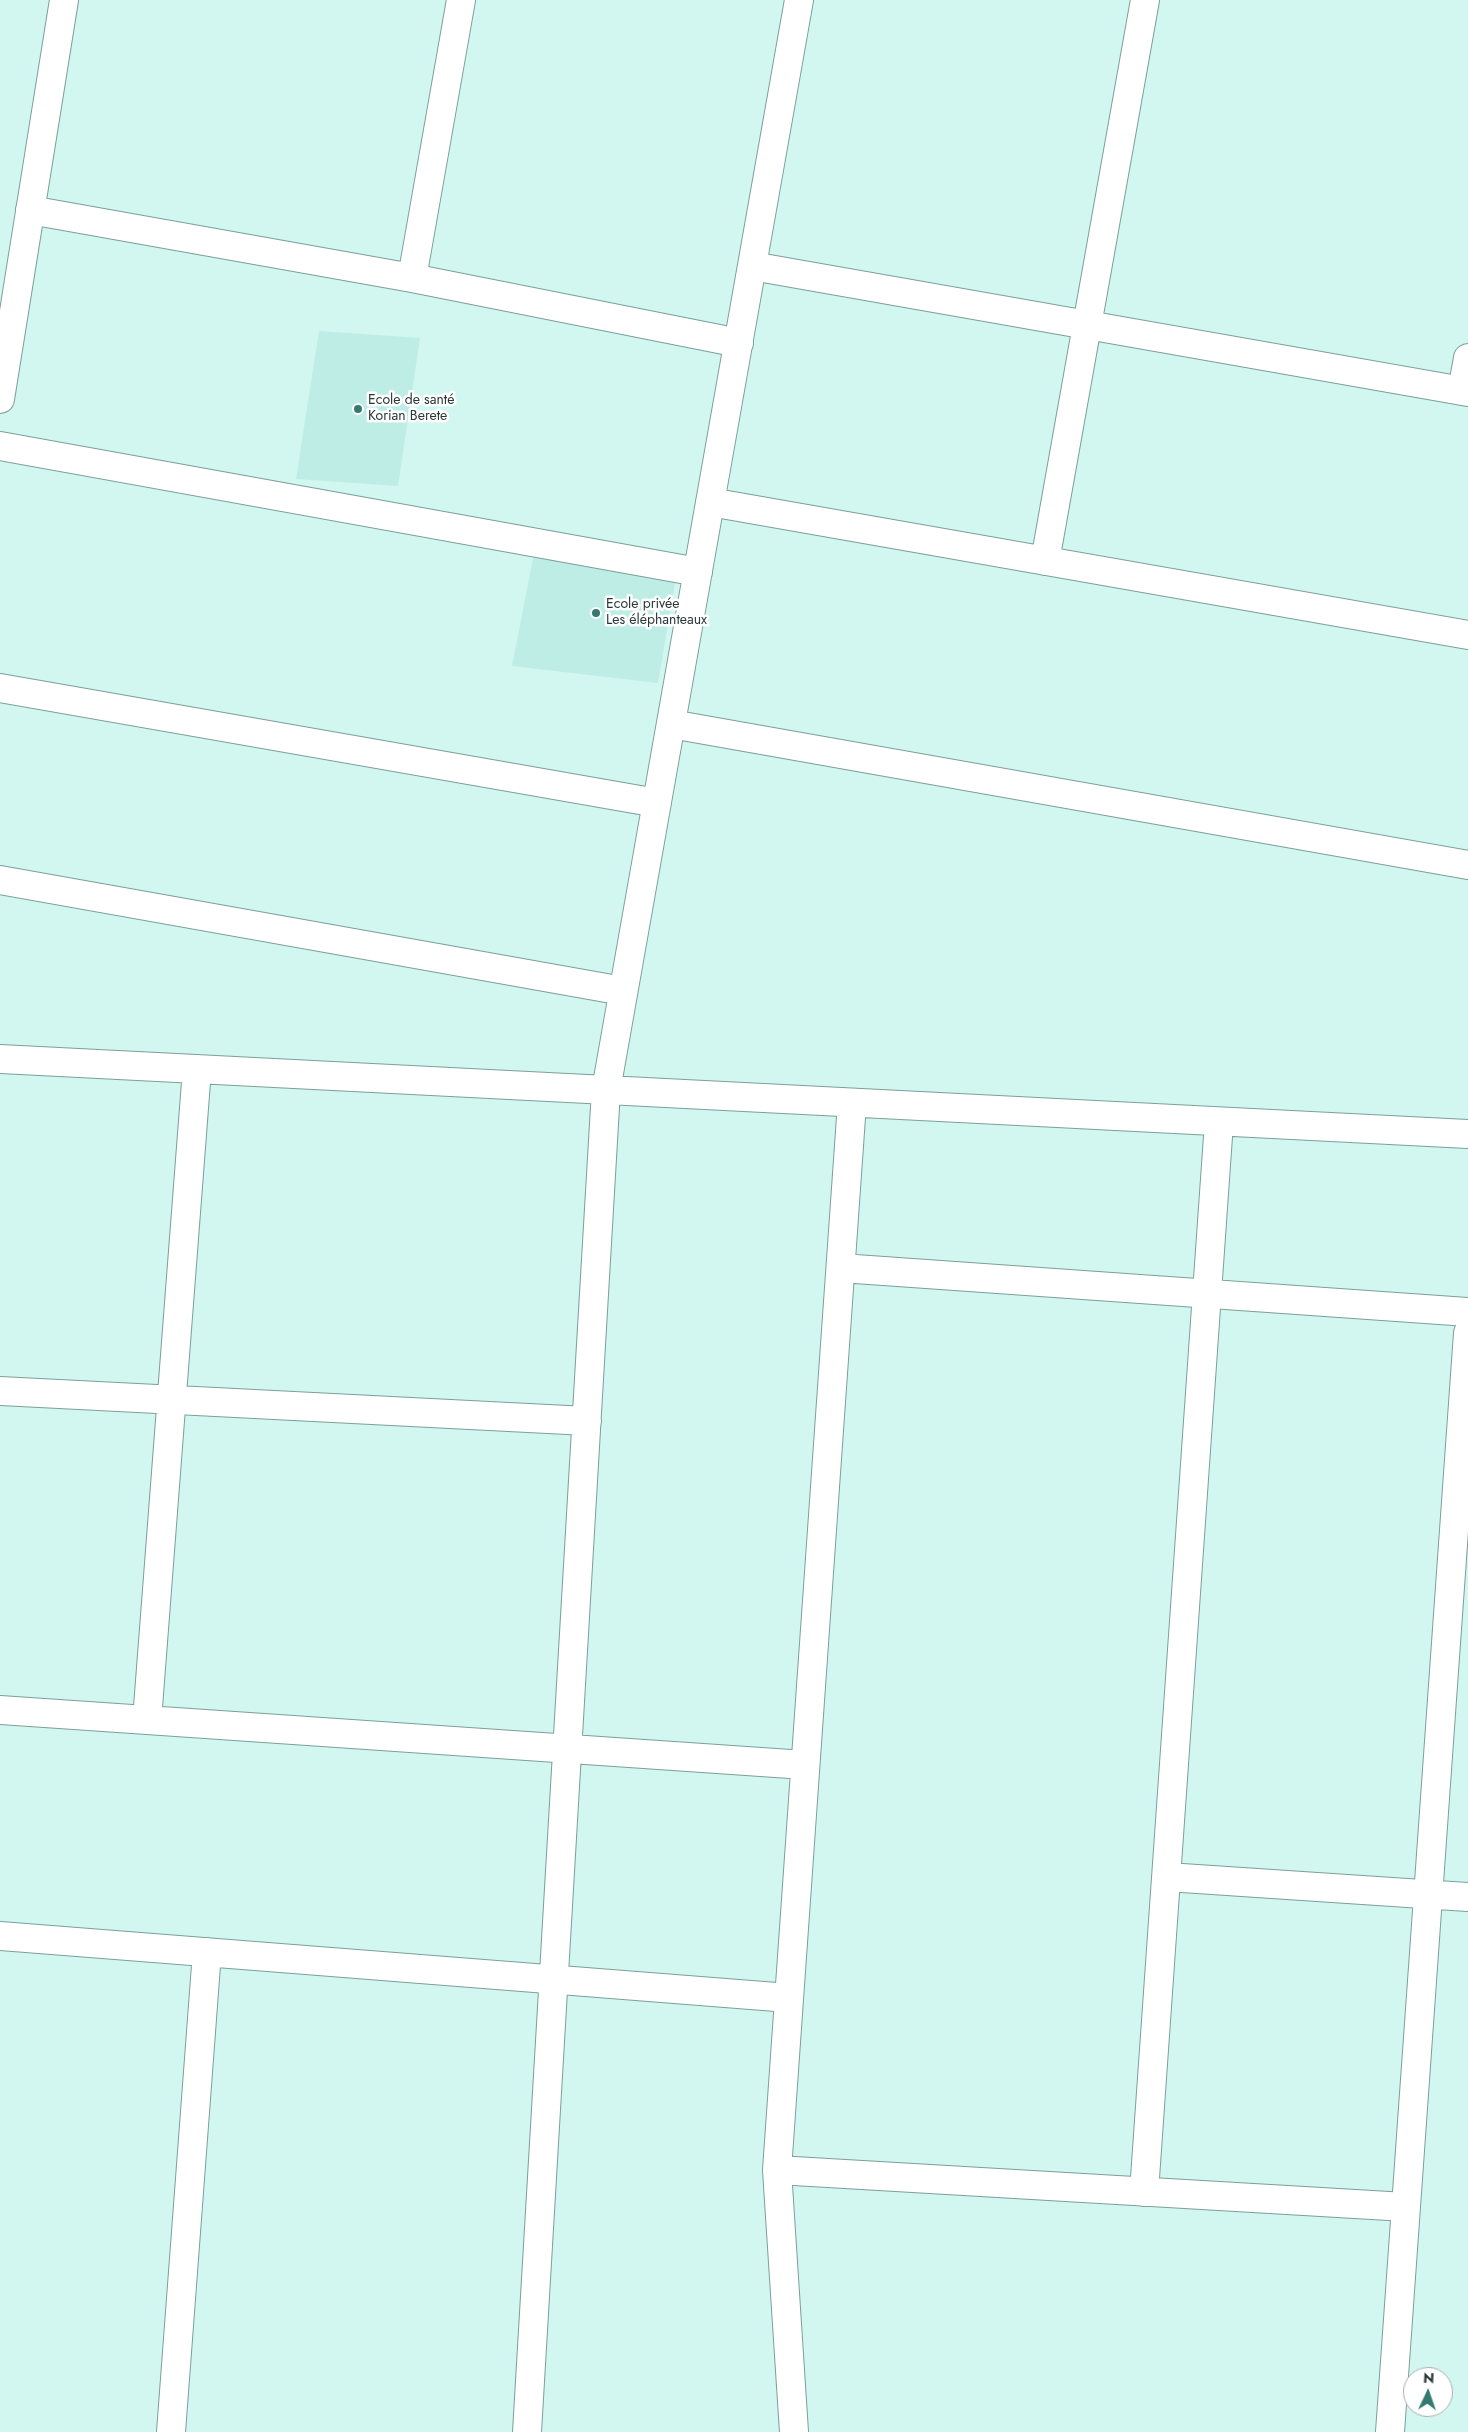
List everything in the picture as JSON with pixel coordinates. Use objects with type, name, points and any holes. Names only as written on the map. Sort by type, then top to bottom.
[{"type":"street","points":[[0,399],[64,0]]},
{"type":"street","points":[[412,278],[461,0]]},
{"type":"street","points":[[527,2432],[606,1090],[799,0]]},
{"type":"street","points":[[1045,561],[1145,0]]},
{"type":"street","points":[[30,210],[412,278],[739,343]]},
{"type":"street","points":[[752,266],[1465,391],[1468,358]]},
{"type":"street","points":[[0,446],[698,572]]},
{"type":"street","points":[[710,502],[1468,635]]},
{"type":"street","points":[[0,688],[657,803]]},
{"type":"street","points":[[671,724],[1468,865]]},
{"type":"street","points":[[0,880],[623,991]]},
{"type":"street","points":[[0,1059],[1468,1134]]},
{"type":"street","points":[[147,1720],[197,1069]]},
{"type":"street","points":[[794,2432],[776,2170],[852,1103]]},
{"type":"street","points":[[1144,2192],[1219,1122]]},
{"type":"street","points":[[841,1268],[1468,1312]]},
{"type":"street","points":[[1390,2432],[1468,1333]]},
{"type":"street","points":[[0,1391],[587,1421]]},
{"type":"street","points":[[0,1710],[806,1765]]},
{"type":"street","points":[[1166,1877],[1468,1897]]},
{"type":"street","points":[[0,1936],[789,1998]]},
{"type":"street","points":[[171,2432],[207,1952]]},
{"type":"street","points":[[776,2170],[1406,2207]]},
{"type":"shaded area","name":"Ecole de santé Korian Berete","points":[[319,331],[420,338],[398,486],[296,479]]},
{"type":"shaded area","name":"Ecole privée Les éléphanteaux","points":[[536,543],[679,559],[658,683],[512,666]]},
{"type":"place","name":"Ecole de santé Korian Berete","points":[[358,409]]},
{"type":"place","name":"Ecole privée Les éléphanteaux","points":[[596,613]]}]
